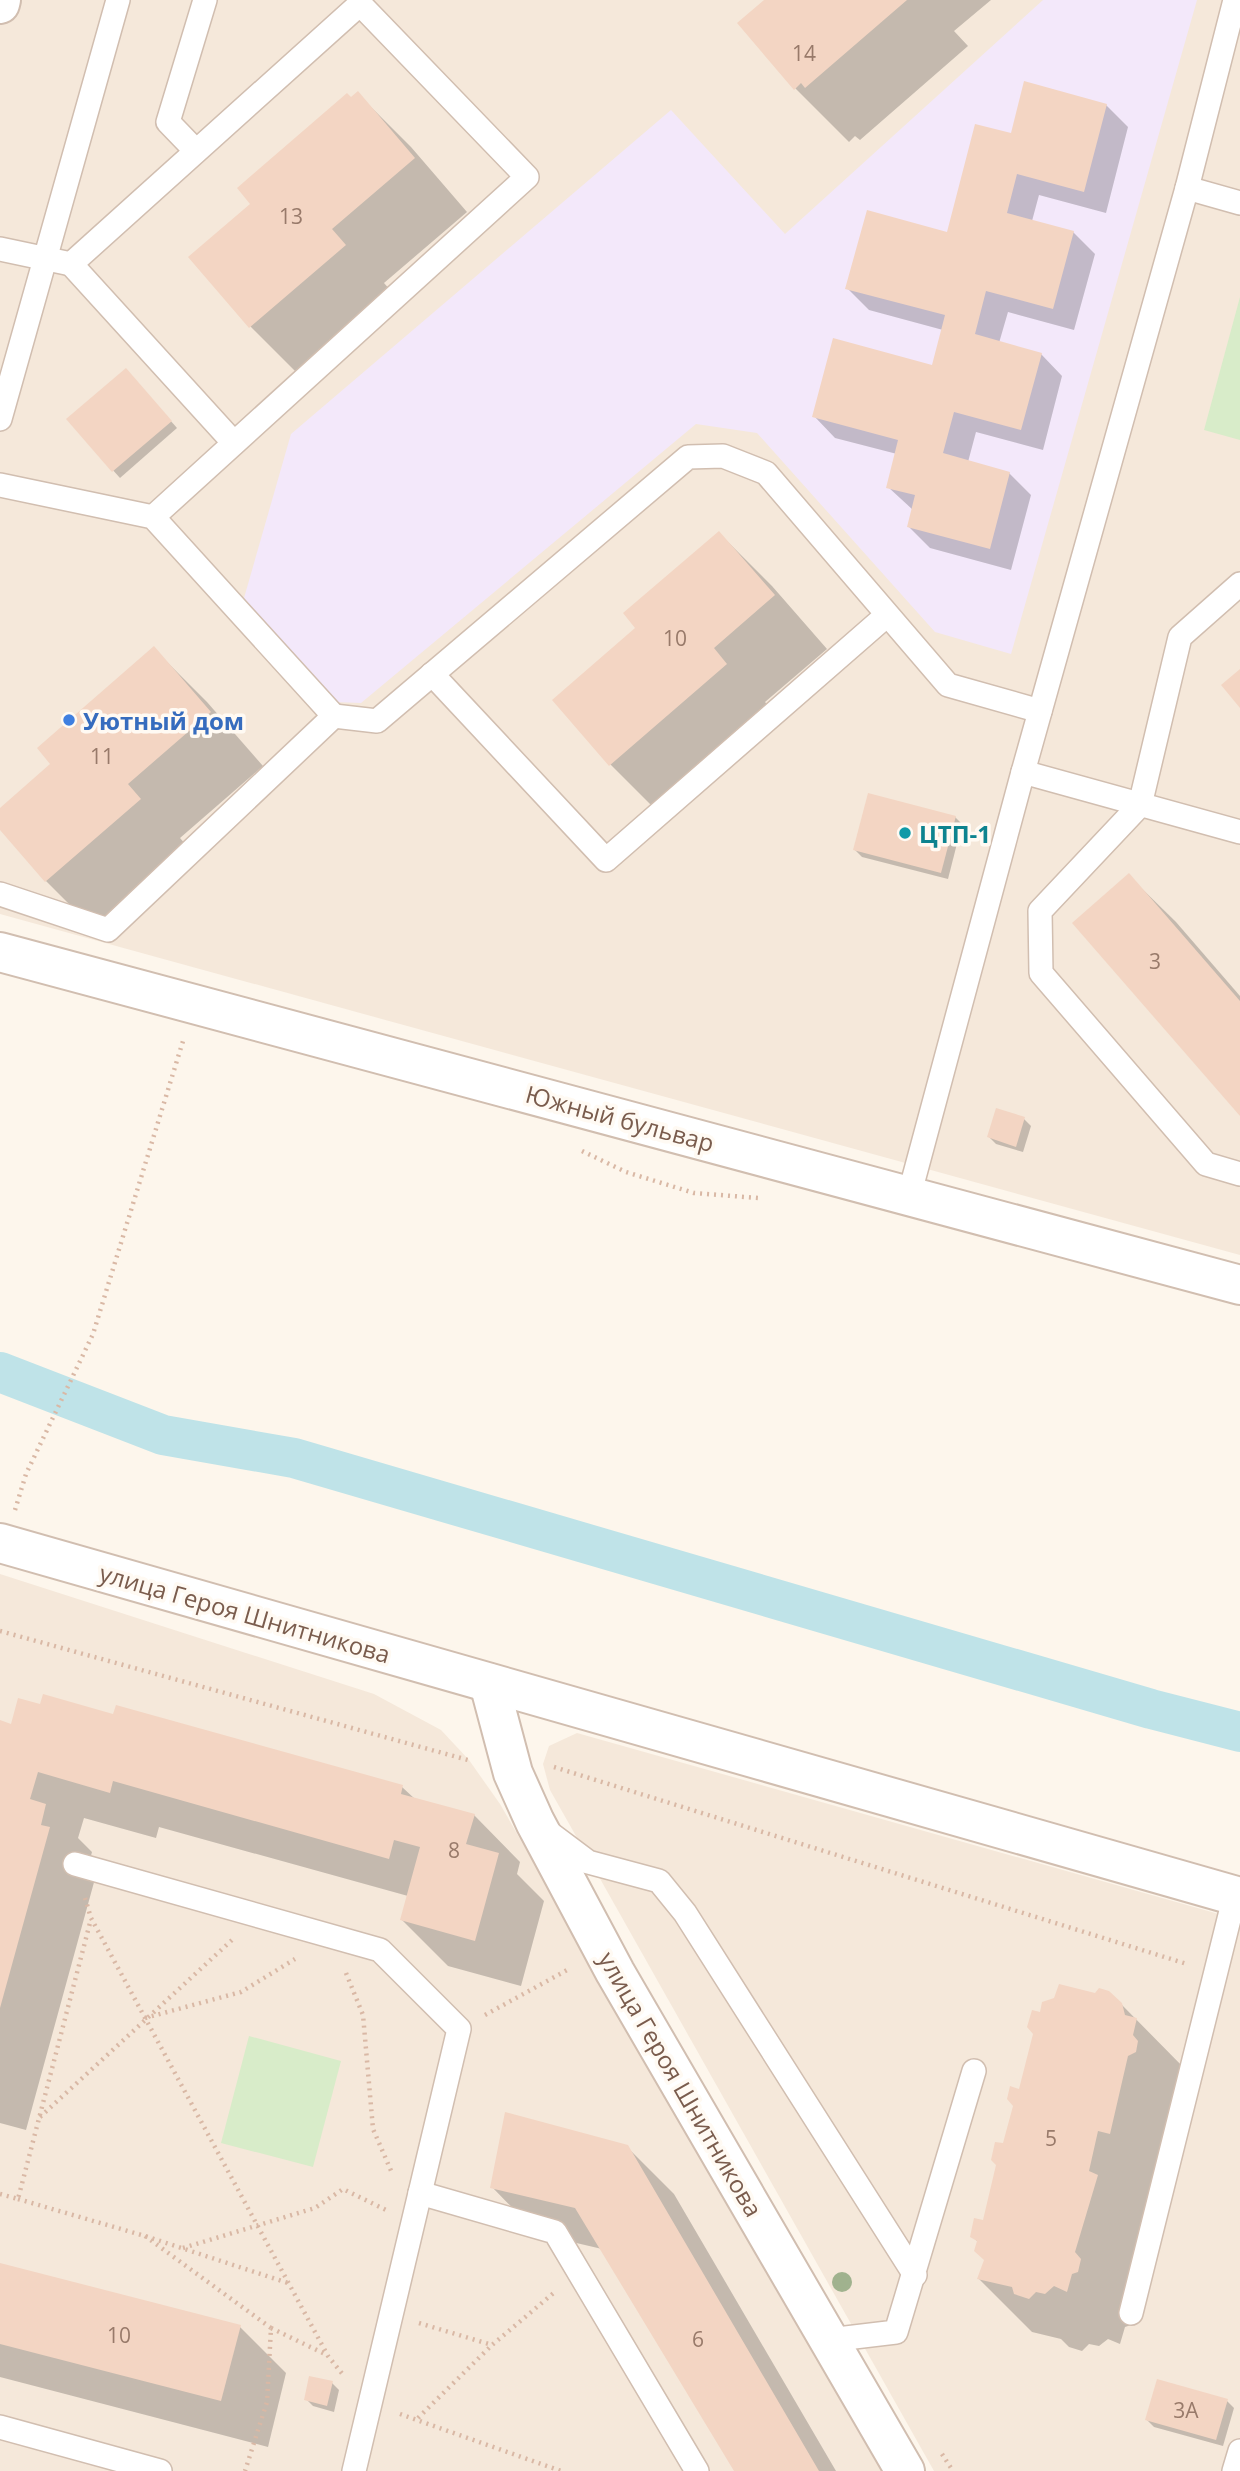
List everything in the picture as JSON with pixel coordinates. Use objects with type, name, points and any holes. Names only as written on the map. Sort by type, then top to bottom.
[{"type":"street","name":"Южный бульвар","points":[[0,952],[1240,1284]]},
{"type":"street","name":"улица Героя Шнитникова","points":[[0,1543],[1238,1896]]},
{"type":"street","name":"улица Героя Шнитникова","points":[[489,1682],[513,1773],[535,1822],[604,1951],[905,2471]]},
{"type":"lane","points":[[0,419],[118,0]]},
{"type":"lane","points":[[196,151],[168,122],[205,0]]},
{"type":"lane","points":[[909,1196],[1023,772],[1187,188],[1235,0]]},
{"type":"lane","points":[[71,264],[361,2],[527,177],[153,517]]},
{"type":"lane","points":[[1187,188],[1240,203]]},
{"type":"lane","points":[[0,249],[71,264],[234,443]]},
{"type":"lane","points":[[0,485],[153,517],[334,716],[377,721],[688,457],[723,456],[766,473],[948,685],[1040,711]]},
{"type":"lane","points":[[1240,584],[1180,637],[1140,804],[1040,911],[1041,973],[1206,1164],[1240,1174]]},
{"type":"lane","points":[[432,674],[606,860],[887,615]]},
{"type":"lane","points":[[0,894],[108,930],[334,716]]},
{"type":"lane","points":[[1023,772],[1140,804],[1239,836]]},
{"type":"lane","points":[[535,1822],[588,1862],[659,1881],[685,1913],[915,2275]]},
{"type":"lane","points":[[75,1864],[380,1950],[459,2029],[354,2471]]},
{"type":"lane","points":[[1131,2313],[1216,1973],[1238,1896]]},
{"type":"lane","points":[[829,2340],[896,2332],[974,2071]]},
{"type":"lane","points":[[420,2193],[555,2232],[697,2471]]},
{"type":"lane","points":[[0,2427],[160,2471]]},
{"type":"lane","points":[[1234,2471],[1240,2451]]},
{"type":"path","points":[[26,1474],[93,1334],[195,1004]]},
{"type":"path","points":[[0,1631],[513,1773],[543,1763],[1216,1973]]},
{"type":"path","points":[[75,1864],[91,1919],[328,2356],[369,2408],[418,2418],[561,2471]]},
{"type":"path","points":[[39,2117],[258,1916]]},
{"type":"path","points":[[18,2199],[91,1919]]},
{"type":"path","points":[[145,2018],[241,1992],[331,1936],[363,2015],[373,2129],[413,2222]]},
{"type":"path","points":[[459,2029],[604,1951]]},
{"type":"path","points":[[182,2248],[315,2208],[343,2189],[413,2222]]},
{"type":"path","points":[[0,2194],[145,2236],[288,2283]]},
{"type":"path","points":[[145,2236],[271,2328],[328,2356]]},
{"type":"path","points":[[418,2418],[492,2345],[578,2272]]},
{"type":"path","points":[[391,2315],[492,2345]]},
{"type":"path","points":[[245,2471],[267,2402],[271,2328]]},
{"type":"shaded area","points":[[0,0],[1240,0],[1240,1255],[0,914]]},
{"type":"shaded area","points":[[1043,0],[1197,0],[1011,654],[935,632],[757,433],[696,424],[361,703],[334,702],[244,598],[291,434],[671,110],[785,234]]},
{"type":"shaded area","points":[[0,1574],[374,1694],[441,1730],[469,1760],[500,1804],[884,2471],[0,2471]]},
{"type":"shaded area","points":[[577,1733],[1240,1920],[1240,2471],[934,2471],[550,1790],[543,1764],[549,1746]]},
{"type":"green space","points":[[1240,297],[1240,440],[1204,430]]},
{"type":"green space","points":[[249,2036],[341,2061],[313,2167],[221,2143]]},
{"type":"building","points":[[764,0],[907,0],[805,88],[801,83],[794,90],[737,23]]},
{"type":"building","points":[[1024,81],[1107,104],[1084,192],[1017,174],[1007,213],[1074,231],[1053,309],[986,291],[975,334],[1042,353],[1021,430],[954,412],[943,453],[1010,472],[990,549],[907,527],[915,495],[886,488],[898,440],[812,417],[833,338],[932,365],[945,315],[845,289],[867,210],[947,232],[975,124],[1011,133]]},
{"type":"building","points":[[358,91],[415,158],[332,229],[346,245],[249,328],[188,257],[250,204],[237,188],[347,93],[351,97]]},
{"type":"building","points":[[126,368],[172,421],[112,472],[66,419]]},
{"type":"building","points":[[719,531],[775,595],[714,648],[727,664],[609,766],[552,700],[635,628],[623,613]]},
{"type":"building","points":[[154,646],[211,712],[128,784],[141,799],[45,882],[0,830],[0,808],[50,764],[37,748]]},
{"type":"building","points":[[1240,669],[1240,708],[1221,685]]},
{"type":"building","name":"ЦТП-1","points":[[868,793],[956,816],[941,873],[853,850]]},
{"type":"building","points":[[1129,873],[1240,1001],[1240,1116],[1072,923]]},
{"type":"building","points":[[996,1108],[1025,1117],[1016,1147],[987,1137]]},
{"type":"building","points":[[43,1694],[113,1714],[116,1705],[403,1785],[401,1794],[475,1814],[466,1844],[499,1853],[475,1941],[400,1920],[420,1847],[394,1840],[389,1859],[113,1781],[110,1793],[38,1772],[30,1799],[46,1804],[41,1825],[50,1827],[0,2008],[0,1720],[11,1724],[18,1698],[40,1704]]},
{"type":"building","points":[[1059,1984],[1095,1993],[1099,1988],[1109,1991],[1122,2003],[1125,2015],[1137,2018],[1133,2035],[1138,2041],[1136,2052],[1128,2056],[1110,2134],[1098,2131],[1089,2171],[1098,2175],[1075,2252],[1081,2259],[1078,2272],[1072,2274],[1067,2292],[1054,2286],[1045,2294],[1036,2292],[1029,2299],[1014,2294],[1012,2287],[977,2279],[984,2260],[974,2251],[977,2241],[970,2237],[974,2218],[983,2220],[996,2165],[991,2160],[995,2142],[1003,2143],[1013,2106],[1007,2099],[1010,2086],[1019,2089],[1033,2034],[1027,2027],[1032,2010],[1040,2012],[1042,2002],[1054,1998]]},
{"type":"building","points":[[505,2112],[628,2145],[819,2471],[734,2471],[575,2208],[490,2188]]},
{"type":"building","points":[[0,2263],[241,2325],[221,2401],[0,2344]]},
{"type":"building","points":[[309,2376],[333,2381],[327,2406],[304,2400]]},
{"type":"building","points":[[1157,2379],[1228,2399],[1216,2440],[1145,2420]]},
{"type":"waterway","points":[[0,1372],[163,1435],[294,1458],[1151,1709],[1240,1732]]},
{"type":"place","name":"Уютный дом","points":[[69,720]]},
{"type":"place","name":"ЦТП-1","points":[[905,833]]}]
